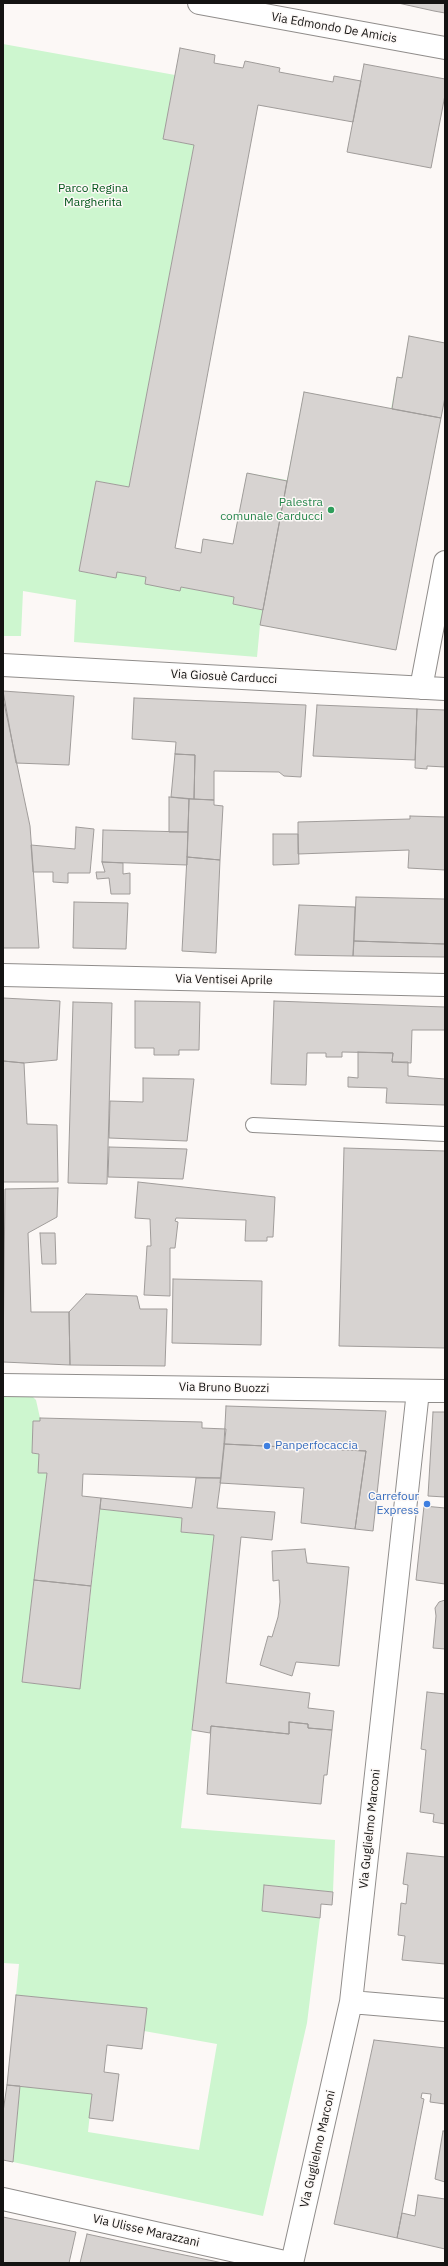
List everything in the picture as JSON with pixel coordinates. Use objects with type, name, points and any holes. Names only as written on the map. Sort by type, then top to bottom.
[{"type":"street","name":"Via Edmondo De Amicis","points":[[204,3],[445,48]]},
{"type":"street","points":[[421,688],[445,562]]},
{"type":"street","name":"Via Giosuè Carducci","points":[[3,665],[445,689]]},
{"type":"street","name":"Via Ventisei Aprile","points":[[3,975],[445,985]]},
{"type":"street","name":"Via Bruno Buozzi","points":[[3,1385],[445,1391]]},
{"type":"street","name":"Via Guglielmo Marconi","points":[[292,2263],[351,2002],[418,1391]]},
{"type":"street","points":[[351,2002],[445,2010]]},
{"type":"street","name":"Via Ulisse Marazzani","points":[[3,2199],[289,2263]]},
{"type":"lane","points":[[253,1125],[445,1134]]},
{"type":"green space","name":"Parco Regina Margherita","points":[[3,44],[175,75],[163,139],[194,145],[129,487],[96,481],[79,571],[115,578],[117,572],[146,577],[181,587],[234,597],[233,604],[263,610],[271,566],[201,553],[203,539],[233,544],[247,473],[287,480],[304,392],[391,409],[397,377],[402,377],[409,336],[445,343],[445,397],[396,650],[260,625],[257,657],[74,642],[76,600],[23,591],[21,636],[3,636]]},
{"type":"green space","points":[[3,1393],[31,1395],[36,1400],[40,1421],[33,1421],[32,1453],[39,1454],[39,1472],[47,1473],[22,1682],[80,1689],[100,1509],[182,1518],[181,1532],[214,1535],[181,1828],[335,1840],[333,1892],[264,1885],[262,1911],[320,1918],[307,2023],[263,2216],[13,2162],[20,2086],[92,2094],[88,2132],[199,2150],[217,2044],[144,2031],[146,2008],[16,1995],[19,1964],[3,1963]]},
{"type":"building","points":[[398,3],[445,3],[445,13],[434,11]]},
{"type":"building","points":[[180,48],[215,55],[214,63],[243,68],[245,61],[280,68],[279,72],[333,82],[334,76],[361,81],[353,122],[258,105],[175,548],[201,553],[203,539],[233,544],[247,473],[287,481],[263,610],[233,604],[234,597],[181,587],[180,591],[145,584],[146,577],[117,572],[116,578],[79,571],[96,481],[129,487],[194,145],[163,139]]},
{"type":"building","points":[[364,64],[445,79],[445,95],[431,168],[347,152]]},
{"type":"building","points":[[409,336],[445,343],[445,397],[441,418],[392,409],[397,377],[402,378]]},
{"type":"building","name":"Palestra comunale Carducci","points":[[304,392],[441,418],[396,650],[260,625]]},
{"type":"building","points":[[3,691],[74,696],[69,765],[16,763]]},
{"type":"building","points":[[3,698],[30,826],[39,948],[3,948]]},
{"type":"building","points":[[134,698],[306,705],[301,777],[284,776],[279,772],[214,771],[214,800],[194,799],[195,755],[175,754],[176,742],[132,739]]},
{"type":"building","points":[[317,705],[417,709],[415,760],[313,756]]},
{"type":"building","points":[[417,709],[445,710],[445,767],[427,766],[427,769],[415,768]]},
{"type":"building","points":[[175,754],[195,755],[194,799],[171,797]]},
{"type":"building","points":[[169,797],[189,799],[188,832],[169,832]]},
{"type":"building","points":[[189,799],[214,800],[214,805],[223,806],[220,860],[187,857]]},
{"type":"building","points":[[410,816],[445,817],[445,870],[408,868],[409,850],[298,854],[298,822],[410,819]]},
{"type":"building","points":[[76,827],[94,829],[90,873],[68,873],[68,883],[53,882],[53,872],[33,872],[31,845],[75,849]]},
{"type":"building","points":[[103,830],[188,832],[187,865],[102,862]]},
{"type":"building","points":[[273,834],[298,834],[299,864],[273,865]]},
{"type":"building","points":[[187,857],[220,860],[216,953],[182,951]]},
{"type":"building","points":[[102,862],[123,863],[123,874],[130,873],[130,894],[111,894],[109,878],[97,879],[96,872],[105,872]]},
{"type":"building","points":[[356,897],[445,899],[445,944],[354,941]]},
{"type":"building","points":[[74,902],[128,903],[126,949],[73,948]]},
{"type":"building","points":[[299,905],[355,907],[353,956],[295,955]]},
{"type":"building","points":[[354,941],[445,944],[445,957],[353,956]]},
{"type":"building","points":[[3,998],[60,1001],[57,1060],[24,1063],[3,1061]]},
{"type":"building","points":[[135,1001],[200,1002],[199,1050],[179,1050],[179,1055],[154,1055],[154,1048],[135,1048]]},
{"type":"building","points":[[274,1001],[445,1007],[445,1030],[412,1030],[411,1063],[392,1062],[393,1053],[342,1052],[342,1057],[326,1057],[326,1053],[307,1053],[306,1085],[271,1084]]},
{"type":"building","points":[[73,1002],[112,1003],[107,1184],[68,1183]]},
{"type":"building","points":[[358,1052],[393,1053],[392,1062],[408,1062],[408,1076],[445,1079],[445,1105],[386,1103],[387,1088],[348,1087],[348,1077],[358,1078]]},
{"type":"building","points":[[3,1061],[24,1063],[27,1124],[57,1125],[58,1182],[3,1182]]},
{"type":"building","points":[[143,1078],[194,1079],[187,1141],[109,1138],[110,1101],[143,1102]]},
{"type":"building","points":[[109,1147],[187,1149],[183,1179],[108,1177]]},
{"type":"building","points":[[344,1148],[445,1151],[445,1348],[339,1346]]},
{"type":"building","points":[[138,1182],[275,1197],[273,1237],[267,1237],[267,1241],[245,1241],[246,1220],[176,1218],[175,1221],[178,1222],[175,1248],[170,1248],[170,1296],[144,1295],[147,1246],[151,1246],[150,1219],[135,1218]]},
{"type":"building","points":[[58,1188],[57,1217],[28,1233],[31,1312],[69,1312],[70,1365],[3,1362],[5,1189]]},
{"type":"building","points":[[40,1233],[55,1233],[56,1264],[42,1264]]},
{"type":"building","points":[[173,1279],[262,1281],[261,1345],[172,1343]]},
{"type":"building","points":[[86,1294],[137,1296],[140,1309],[167,1309],[165,1366],[70,1365],[69,1312]]},
{"type":"building","points":[[226,1406],[386,1411],[373,1531],[355,1529],[366,1451],[224,1444]]},
{"type":"building","points":[[433,1412],[445,1412],[445,1497],[428,1496]]},
{"type":"building","points":[[40,1418],[202,1422],[202,1428],[226,1429],[221,1478],[83,1474],[82,1496],[101,1498],[91,1586],[34,1580],[47,1473],[38,1473],[39,1454],[32,1453],[33,1421],[40,1421]]},
{"type":"building","points":[[224,1444],[366,1451],[355,1529],[301,1523],[304,1488],[220,1483]]},
{"type":"building","points":[[196,1478],[221,1478],[217,1508],[275,1512],[272,1540],[241,1537],[226,1683],[310,1693],[308,1708],[334,1711],[332,1730],[308,1728],[308,1724],[289,1722],[289,1734],[211,1726],[210,1733],[192,1730],[214,1535],[181,1532],[182,1518],[100,1509],[101,1498],[192,1508]]},
{"type":"building","points":[[424,1506],[445,1508],[445,1584],[416,1580]]},
{"type":"building","points":[[305,1549],[307,1563],[349,1567],[339,1666],[296,1662],[292,1676],[260,1665],[268,1636],[272,1637],[278,1617],[280,1602],[279,1580],[273,1581],[272,1551]]},
{"type":"building","points":[[34,1580],[91,1586],[80,1689],[22,1682]]},
{"type":"building","points":[[445,1600],[445,1649],[433,1648],[436,1616],[435,1608],[439,1602]]},
{"type":"building","points":[[427,1692],[445,1694],[445,1824],[433,1822],[434,1814],[420,1812],[426,1750],[421,1749]]},
{"type":"building","points":[[289,1722],[308,1724],[308,1728],[332,1730],[327,1775],[324,1775],[321,1804],[207,1794],[211,1726],[289,1734]]},
{"type":"building","points":[[407,1853],[445,1857],[445,1964],[402,1960],[405,1936],[398,1935],[401,1903],[406,1904],[408,1885],[403,1884]]},
{"type":"building","points":[[264,1885],[333,1892],[332,1905],[321,1904],[320,1918],[262,1911]]},
{"type":"building","points":[[16,1995],[147,2008],[142,2049],[107,2045],[104,2072],[119,2074],[113,2121],[89,2118],[92,2094],[7,2085]]},
{"type":"building","points":[[374,2040],[445,2048],[445,2104],[430,2102],[431,2094],[422,2093],[421,2098],[424,2099],[397,2238],[334,2224]]},
{"type":"building","points":[[7,2085],[20,2086],[13,2162],[3,2160],[3,2112]]},
{"type":"building","points":[[443,2131],[445,2131],[445,2182],[435,2179]]},
{"type":"building","points":[[418,2195],[445,2199],[445,2249],[397,2238],[402,2213],[415,2216]]},
{"type":"building","points":[[3,2217],[76,2232],[69,2263],[3,2263]]},
{"type":"building","points":[[87,2234],[165,2251],[223,2263],[80,2263]]},
{"type":"place","name":"Palestra comunale Carducci","points":[[331,510]]},
{"type":"place","name":"Panperfocaccia","points":[[267,1446]]},
{"type":"place","name":"Carrefour Express","points":[[427,1504]]}]
